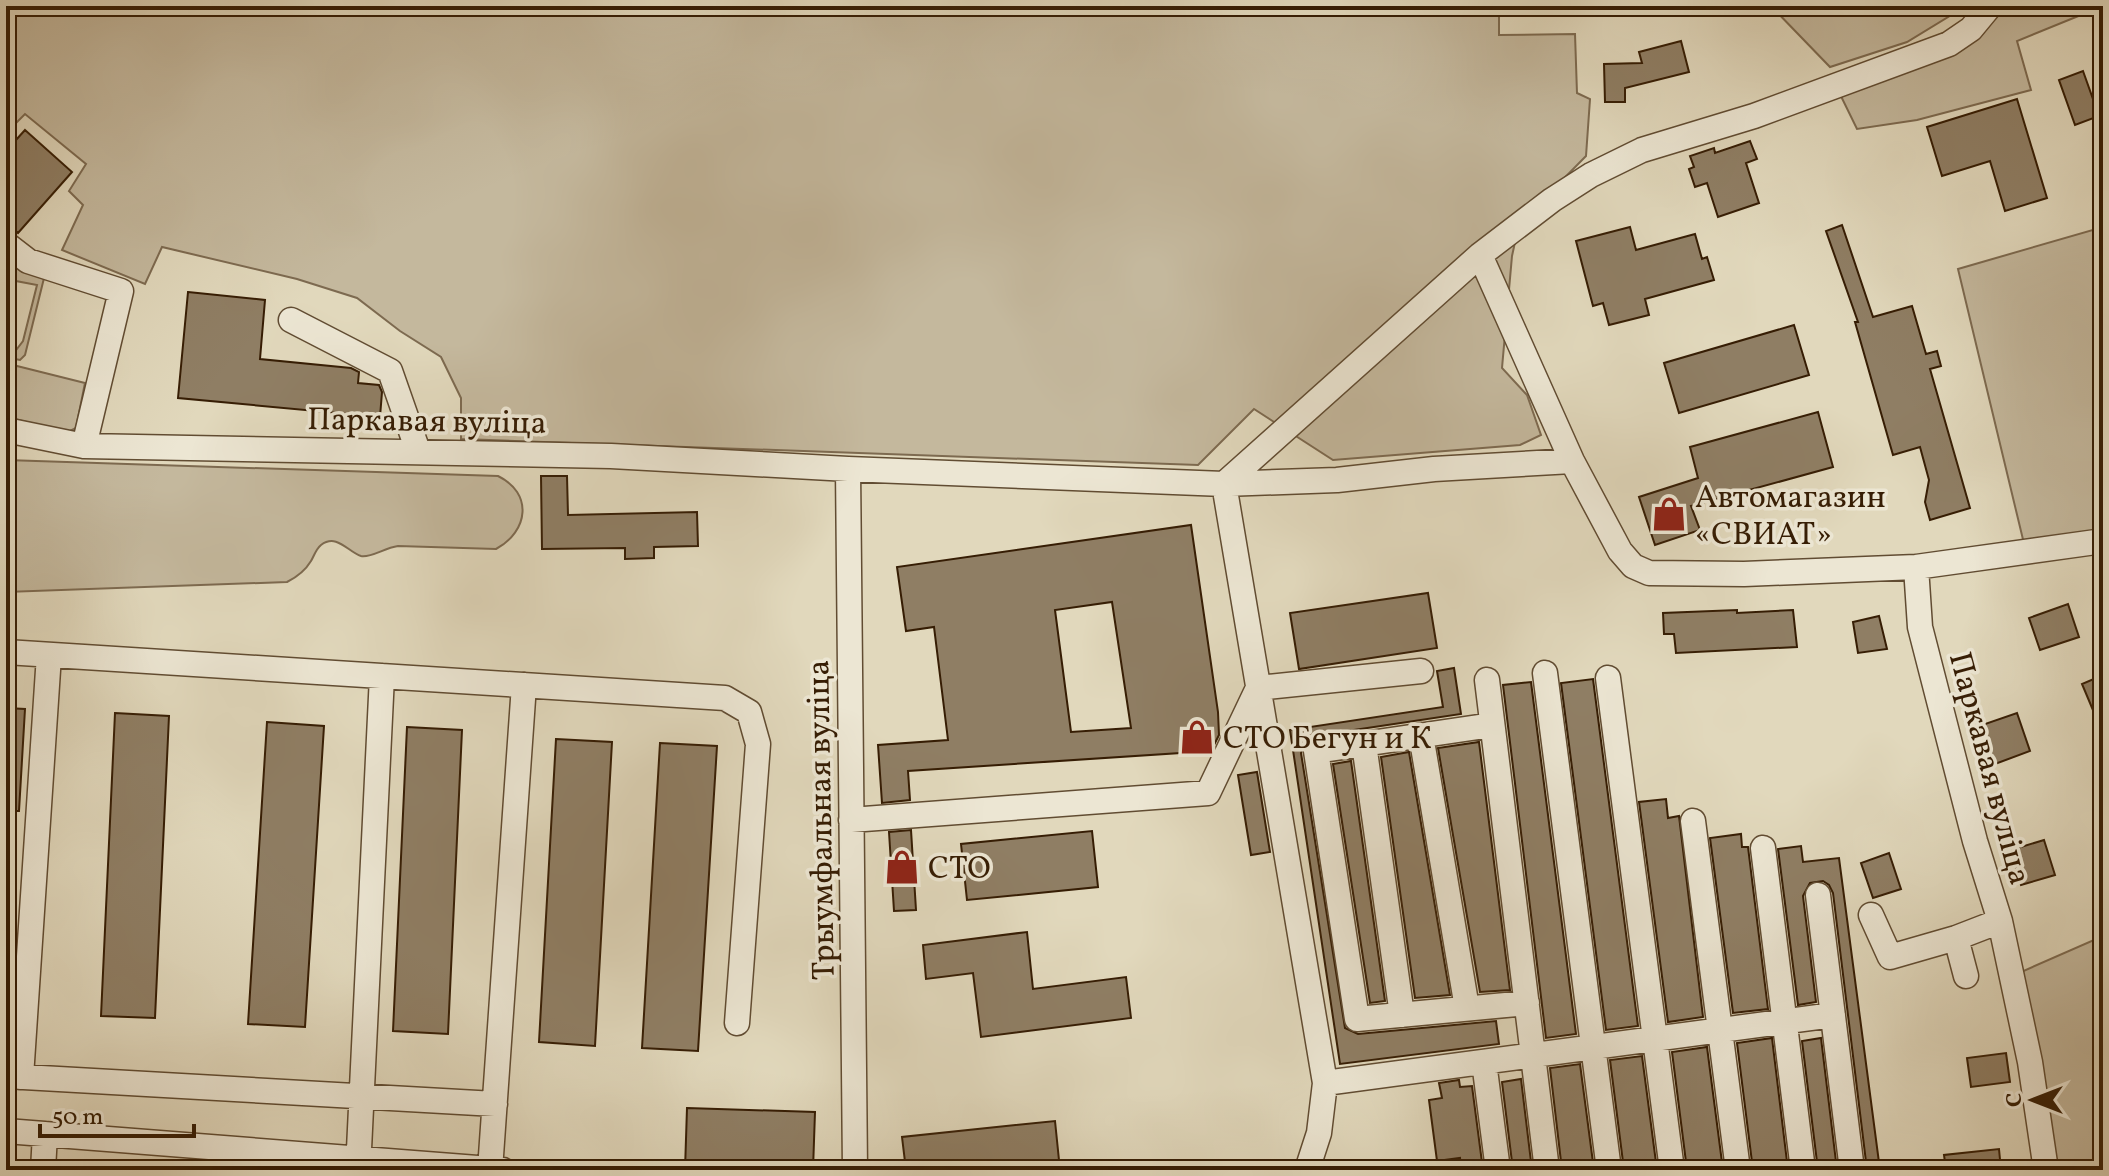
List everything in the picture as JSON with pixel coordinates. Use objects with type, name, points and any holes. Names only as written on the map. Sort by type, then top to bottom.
[{"type":"street","points":[[1307,1170],[1319,1133],[1325,1083],[1224,484],[1480,255],[1591,175],[1642,150],[1754,116],[1949,44],[1971,29],[1990,6]]},
{"type":"street","points":[[6,244],[28,261],[121,291],[84,446]]},
{"type":"street","points":[[1480,255],[1572,461],[1620,551],[1633,566],[1649,573],[1744,574],[1916,567],[2103,541]]},
{"type":"street","points":[[291,320],[390,371],[418,451]]},
{"type":"street","name":"Паркавая вуліца","points":[[6,430],[84,446],[611,456],[1224,484],[1337,480],[1434,469],[1572,461]]},
{"type":"street","name":"Трыумфальная вуліца","points":[[848,469],[855,1170]]},
{"type":"street","name":"Паркавая вуліца","points":[[1916,567],[1920,627],[1975,841],[2000,921],[2030,1062],[2046,1170]]},
{"type":"street","points":[[6,652],[725,698],[749,712],[758,744],[737,1023]]},
{"type":"street","points":[[49,655],[13,1077],[495,1104]]},
{"type":"street","points":[[1258,688],[1421,671]]},
{"type":"street","points":[[1545,673],[1609,1170]]},
{"type":"street","points":[[359,1164],[382,676]]},
{"type":"street","points":[[1608,678],[1672,1170]]},
{"type":"street","points":[[1487,680],[1547,1170]]},
{"type":"street","points":[[490,1170],[524,685]]},
{"type":"street","points":[[851,820],[1208,793],[1258,688]]},
{"type":"street","points":[[1492,725],[1316,751],[1357,1019],[1527,1003]]},
{"type":"street","points":[[1421,735],[1467,1008]]},
{"type":"street","points":[[1364,744],[1402,1015]]},
{"type":"street","points":[[1693,821],[1738,1170]]},
{"type":"street","points":[[1763,848],[1803,1170]]},
{"type":"street","points":[[1818,895],[1852,1170]]},
{"type":"street","points":[[1871,915],[1890,957],[1956,938],[2000,921]]},
{"type":"street","points":[[1956,938],[1966,976]]},
{"type":"street","points":[[1325,1083],[1833,1015]]},
{"type":"street","points":[[1484,1062],[1498,1170]]},
{"type":"street","points":[[6,1131],[45,1134],[198,1158],[503,1170]]},
{"type":"street","points":[[43,1170],[45,1134]]},
{"type":"shaded area","points":[[20,6],[1499,6],[1499,35],[1575,34],[1577,93],[1590,99],[1586,156],[1519,224],[1512,256],[1502,368],[1527,395],[1541,435],[1520,445],[1333,460],[1254,409],[1198,465],[461,439],[461,398],[441,357],[357,298],[297,279],[162,247],[145,284],[62,250],[83,205],[69,191],[86,164],[25,114],[6,133],[6,23]]},
{"type":"shaded area","points":[[1771,6],[1966,6],[1907,42],[1830,67]]},
{"type":"shaded area","points":[[1990,6],[2103,6],[2017,41],[2031,90],[1917,120],[1857,129],[1836,86],[1949,44]]},
{"type":"shaded area","points":[[2103,227],[2103,541],[2026,552],[1958,269]]},
{"type":"shaded area","points":[[6,255],[45,274],[25,355],[20,360],[10,358],[23,341],[37,285],[16,281],[6,271]]},
{"type":"shaded area","points":[[17,366],[85,383],[76,428],[68,432],[6,417],[6,372]]},
{"type":"shaded area","points":[[6,460],[498,476],[517,492],[522,512],[515,532],[496,549],[398,546],[361,556],[332,541],[321,545],[303,571],[287,582],[6,592]]},
{"type":"shaded area","points":[[2103,936],[2103,1170],[2046,1170],[2012,976]]},
{"type":"building","points":[[1681,41],[1689,72],[1625,88],[1625,102],[1605,102],[1604,64],[1642,63],[1639,52]]},
{"type":"building","points":[[2083,71],[2099,116],[2075,125],[2059,80]]},
{"type":"building","points":[[2017,99],[2047,198],[2005,211],[1990,161],[1942,176],[1927,127]]},
{"type":"building","points":[[25,130],[72,172],[18,233],[6,222],[6,151]]},
{"type":"building","points":[[1750,141],[1757,159],[1746,163],[1759,203],[1718,217],[1707,183],[1695,187],[1689,169],[1694,167],[1690,156],[1714,148],[1715,153]]},
{"type":"building","points":[[1842,225],[1873,317],[1912,306],[1926,354],[1937,351],[1941,366],[1930,369],[1970,508],[1930,520],[1925,502],[1929,480],[1920,447],[1893,455],[1855,322],[1858,322],[1826,231]]},
{"type":"building","points":[[1630,227],[1636,250],[1695,234],[1702,259],[1707,257],[1714,280],[1645,299],[1649,315],[1609,325],[1603,303],[1593,306],[1576,241]]},
{"type":"building","points":[[188,292],[265,300],[260,359],[351,368],[359,372],[358,383],[379,385],[382,392],[380,417],[178,398]]},
{"type":"building","points":[[1794,325],[1809,375],[1679,413],[1664,363]]},
{"type":"building","points":[[1818,412],[1833,467],[1691,506],[1700,530],[1655,545],[1639,497],[1698,478],[1690,447]]},
{"type":"building","points":[[541,476],[567,476],[568,515],[697,512],[698,546],[654,547],[654,558],[625,559],[625,548],[542,549]]},
{"type":"building","points":[[1191,525],[1218,712],[1219,735],[1211,751],[908,771],[910,800],[882,803],[878,745],[948,740],[934,627],[906,631],[897,567]],"holes":[[[1112,602],[1131,728],[1071,732],[1055,610]]]},
{"type":"building","points":[[1428,593],[1437,648],[1299,669],[1290,613]]},
{"type":"building","points":[[2068,604],[2079,637],[2040,650],[2029,618]]},
{"type":"building","points":[[1737,610],[1737,613],[1793,610],[1797,647],[1676,653],[1674,634],[1664,634],[1663,613]]},
{"type":"building","points":[[1879,616],[1887,649],[1858,653],[1853,622]]},
{"type":"building","points":[[1454,668],[1461,714],[1314,736],[1306,740],[1301,753],[1345,1028],[1358,1034],[1496,1021],[1499,1044],[1340,1064],[1290,730],[1443,707],[1437,671]]},
{"type":"building","points":[[2103,675],[2103,734],[2082,684]]},
{"type":"building","points":[[1593,679],[1638,1026],[1606,1030],[1561,683]]},
{"type":"building","points":[[1531,682],[1576,1034],[1546,1038],[1503,685]]},
{"type":"building","points":[[6,708],[25,709],[19,811],[6,811]]},
{"type":"building","points":[[115,713],[169,716],[155,1018],[101,1016]]},
{"type":"building","points":[[2017,713],[2030,751],[1995,764],[1982,725]]},
{"type":"building","points":[[267,722],[324,726],[305,1027],[248,1024]]},
{"type":"building","points":[[407,727],[462,730],[448,1034],[393,1031]]},
{"type":"building","points":[[556,739],[612,742],[595,1046],[539,1042]]},
{"type":"building","points":[[1479,742],[1510,990],[1480,992],[1438,748]]},
{"type":"building","points":[[660,743],[717,746],[698,1051],[642,1048]]},
{"type":"building","points":[[1409,752],[1450,995],[1415,998],[1381,757]]},
{"type":"building","points":[[1351,761],[1385,1001],[1370,1003],[1333,764]]},
{"type":"building","points":[[1257,772],[1270,852],[1251,855],[1238,775]]},
{"type":"building","points":[[1666,799],[1668,818],[1679,816],[1703,1017],[1668,1022],[1639,802]]},
{"type":"building","name":"СТО","points":[[911,830],[916,910],[894,911],[889,832]]},
{"type":"building","points":[[1092,831],[1098,887],[967,900],[961,844]]},
{"type":"building","points":[[1741,834],[1742,847],[1748,847],[1768,1009],[1733,1013],[1710,838]]},
{"type":"building","points":[[2044,840],[2055,875],[2021,885],[2011,850]]},
{"type":"building","points":[[1801,846],[1803,862],[1839,858],[1880,1170],[1867,1170],[1833,893],[1823,881],[1810,883],[1803,896],[1816,1002],[1798,1005],[1778,849]]},
{"type":"building","points":[[1889,853],[1901,889],[1873,898],[1861,863]]},
{"type":"building","points":[[1027,932],[1033,989],[1126,977],[1131,1018],[981,1037],[973,973],[926,979],[923,945]]},
{"type":"building","points":[[1772,1038],[1788,1170],[1753,1170],[1737,1043]]},
{"type":"building","points":[[1821,1038],[1837,1170],[1818,1170],[1802,1041]]},
{"type":"building","points":[[1707,1047],[1723,1170],[1687,1170],[1672,1052]]},
{"type":"building","points":[[2006,1053],[2010,1082],[1971,1087],[1967,1058]]},
{"type":"building","points":[[1642,1056],[1657,1170],[1624,1170],[1610,1060]]},
{"type":"building","points":[[1580,1064],[1594,1170],[1562,1170],[1550,1068]]},
{"type":"building","points":[[1521,1079],[1532,1170],[1513,1170],[1502,1082]]},
{"type":"building","points":[[1459,1080],[1460,1087],[1472,1086],[1483,1170],[1461,1170],[1460,1158],[1437,1161],[1429,1100],[1442,1098],[1439,1083]]},
{"type":"building","points":[[687,1108],[815,1112],[813,1170],[685,1170]]},
{"type":"building","points":[[1055,1121],[1060,1170],[906,1170],[902,1137]]},
{"type":"building","points":[[1999,1149],[2001,1170],[1946,1170],[1944,1155]]},
{"type":"place","name":"Автомагазин «СВИАТ»","points":[[1669,514]]},
{"type":"place","name":"СТО Бегун и К","points":[[1197,737]]},
{"type":"place","name":"СТО","points":[[902,867]]}]
